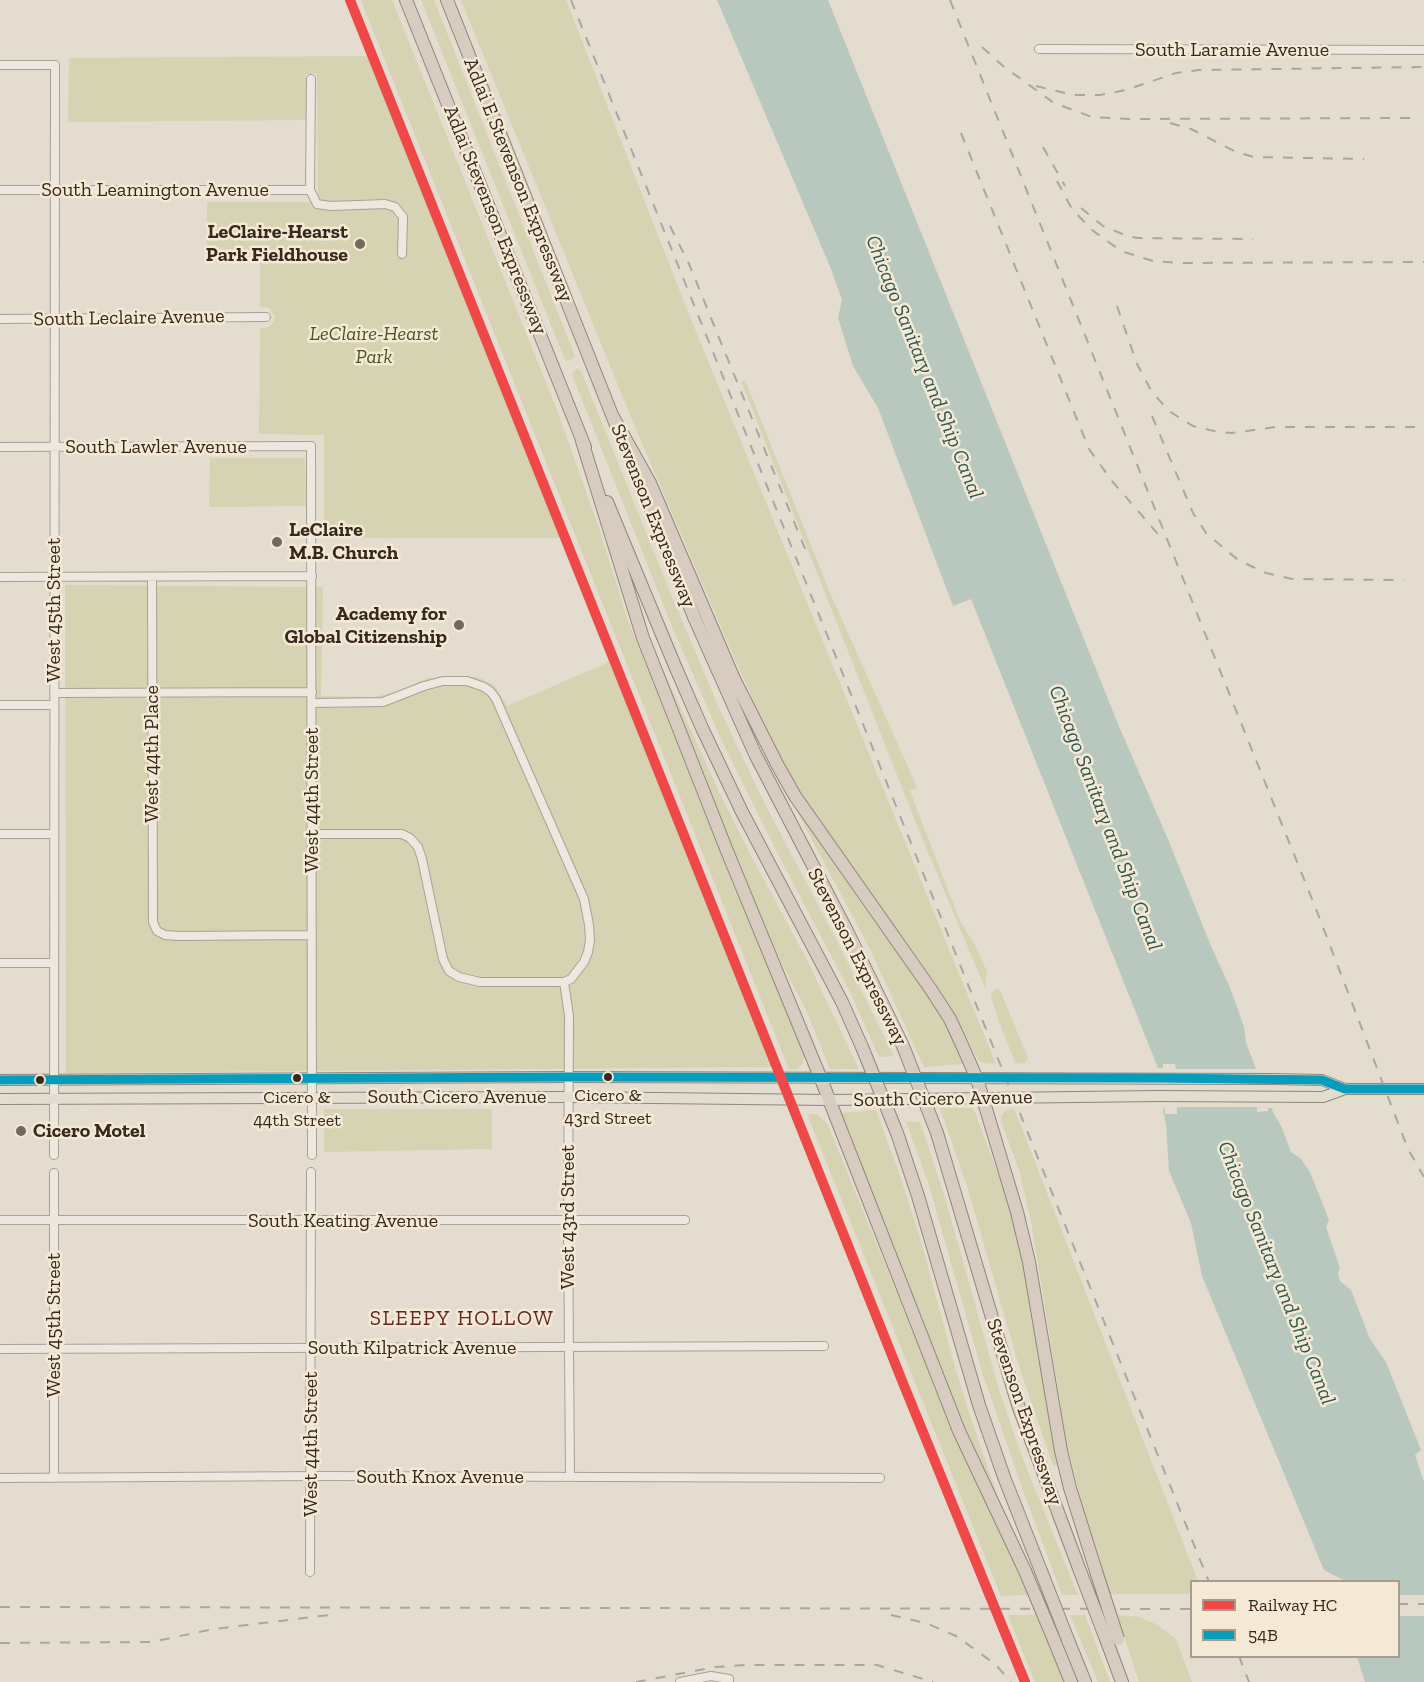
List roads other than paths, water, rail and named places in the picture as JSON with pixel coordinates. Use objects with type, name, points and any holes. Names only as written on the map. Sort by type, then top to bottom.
[{"type":"highway","name":"Adlai Stevenson Expressway","points":[[406,0],[582,441]]},
{"type":"highway","name":"Adlai E Stevenson Expressway","points":[[447,0],[590,359]]},
{"type":"highway","name":"Stevenson Expressway","points":[[590,359],[694,617],[750,744],[848,933],[903,1046],[937,1133],[1018,1405],[1080,1571],[1112,1639]]},
{"type":"highway","points":[[613,417],[650,483],[734,679],[778,766],[795,796],[938,1000],[954,1028],[977,1079],[1017,1212],[1029,1262],[1061,1451],[1096,1571],[1120,1677]]},
{"type":"highway","name":"Stevenson Expressway","points":[[582,441],[702,728],[742,812],[842,1002],[862,1047],[897,1134],[925,1218],[979,1405],[1004,1477],[1085,1682]]},
{"type":"highway","points":[[582,441],[643,638],[727,851],[821,1079],[959,1431],[1025,1571],[1071,1682]]},
{"type":"main road","name":"South Cicero Avenue","points":[[0,1080],[568,1077],[1158,1078],[1322,1080],[1345,1089]]},
{"type":"main road","name":"South Cicero Avenue","points":[[0,1099],[568,1097],[829,1100],[1158,1096],[1323,1097],[1345,1089],[1424,1089]]},
{"type":"street","name":"South Laramie Avenue","points":[[1039,49],[1424,50]]},
{"type":"street","name":"West 45th Street","points":[[0,65],[55,65],[54,1155]]},
{"type":"street","points":[[312,79],[310,190],[317,204],[331,207],[385,204],[395,207],[403,217],[402,254]]},
{"type":"street","name":"South Leamington Avenue","points":[[0,190],[310,190]]},
{"type":"street","name":"South Leclaire Avenue","points":[[0,319],[262,317]]},
{"type":"street","name":"South Lawler Avenue","points":[[0,447],[311,446]]},
{"type":"street","name":"West 44th Street","points":[[311,446],[312,1155]]},
{"type":"street","points":[[0,577],[312,576]]},
{"type":"street","name":"West 44th Place","points":[[152,577],[152,912],[157,931],[165,935],[178,936],[312,935]]},
{"type":"street","points":[[312,704],[375,704],[394,700],[434,683],[467,681],[484,687],[496,699],[584,899],[588,912],[588,952],[578,972],[564,982],[480,982],[459,977],[449,971],[443,959],[422,859],[418,847],[410,838],[402,834],[312,834]]},
{"type":"street","points":[[54,693],[312,692]]},
{"type":"street","points":[[0,705],[54,705]]},
{"type":"street","points":[[0,834],[54,834]]},
{"type":"street","points":[[0,963],[54,963]]},
{"type":"street","name":"West 43rd Street","points":[[564,982],[569,1016],[570,1477]]},
{"type":"street","name":"West 44th Street","points":[[310,1572],[311,1172]]},
{"type":"street","name":"West 45th Street","points":[[54,1173],[54,1478]]},
{"type":"street","name":"South Keating Avenue","points":[[0,1220],[685,1220]]},
{"type":"street","name":"South Kilpatrick Avenue","points":[[0,1349],[824,1346]]},
{"type":"street","name":"South Knox Avenue","points":[[0,1478],[311,1476],[880,1478]]},
{"type":"street","points":[[680,1682],[711,1676],[729,1680]]},
{"type":"water","name":"Chicago Sanitary and Ship Canal","points":[[717,0],[828,0],[1118,724],[1231,990],[1244,1027],[1246,1043],[1273,1112],[1291,1152],[1301,1159],[1310,1172],[1329,1220],[1326,1227],[1340,1268],[1338,1273],[1340,1281],[1351,1290],[1370,1339],[1386,1362],[1421,1450],[1415,1455],[1424,1482],[1424,1596],[1420,1596],[1413,1607],[1424,1615],[1424,1682],[1365,1682],[1357,1658],[1400,1658],[1400,1580],[1343,1580],[1324,1570],[1202,1276],[1191,1223],[1169,1171],[1166,1125],[1158,1068],[971,599],[953,606],[878,408],[853,366],[838,318],[842,300]]},
{"type":"railway","points":[[571,0],[1208,1580]]},
{"type":"railway","points":[[950,0],[1316,909],[1408,1149],[1424,1177]]},
{"type":"railway","points":[[982,47],[1003,66],[1054,103],[1092,117],[1129,119],[1413,118]]},
{"type":"railway","points":[[1036,86],[1073,95],[1100,95],[1126,90],[1176,73],[1198,70],[1424,67]]},
{"type":"railway","points":[[1170,123],[1191,129],[1236,152],[1254,157],[1364,159]]},
{"type":"railway","points":[[961,133],[1089,449],[1112,481],[1164,541]]},
{"type":"railway","points":[[1043,147],[1065,186]]},
{"type":"railway","points":[[1057,181],[1072,209],[1092,230],[1121,251],[1153,261],[1181,263],[1424,262]]},
{"type":"railway","points":[[1081,208],[1103,226],[1138,238],[1253,239]]},
{"type":"railway","points":[[670,226],[689,264],[808,556]]},
{"type":"railway","points":[[1117,306],[1137,364],[1152,392],[1169,411],[1193,426],[1232,433],[1275,427],[1424,427]]},
{"type":"railway","points":[[1152,416],[1193,513],[1206,533],[1238,560],[1266,573],[1292,579],[1404,580]]},
{"type":"railway","points":[[1400,1604],[1424,1604]]},
{"type":"railway","points":[[0,1607],[1190,1609]]},
{"type":"railway","points":[[0,1643],[151,1642],[214,1629],[329,1615]]},
{"type":"railway","points":[[891,1615],[926,1623],[956,1636],[995,1664],[1011,1682]]},
{"type":"railway","points":[[1240,1658],[1249,1682]]},
{"type":"railway","points":[[636,1682],[715,1667],[746,1665],[877,1665],[933,1682]]},
{"type":"rail line","name":"HC","points":[[350,0],[905,1388],[1025,1682]]},
{"type":"place","name":"LeClaire-Hearst Park Fieldhouse","points":[[360,244]]},
{"type":"place","name":"LeClaire M.B. Church","points":[[277,542]]},
{"type":"place","name":"Academy for Global Citizenship","points":[[459,625]]},
{"type":"place","name":"Cicero & 43rd Street","points":[[608,1077]]},
{"type":"place","name":"Cicero & 44th Street","points":[[297,1078]]},
{"type":"place","name":"Cicero Motel","points":[[21,1131]]},
{"type":"district","name":"SLEEPY HOLLOW","points":[[462,1319]]},
{"type":"park label","name":"LeClaire-Hearst Park","points":[[374,346]]}]
